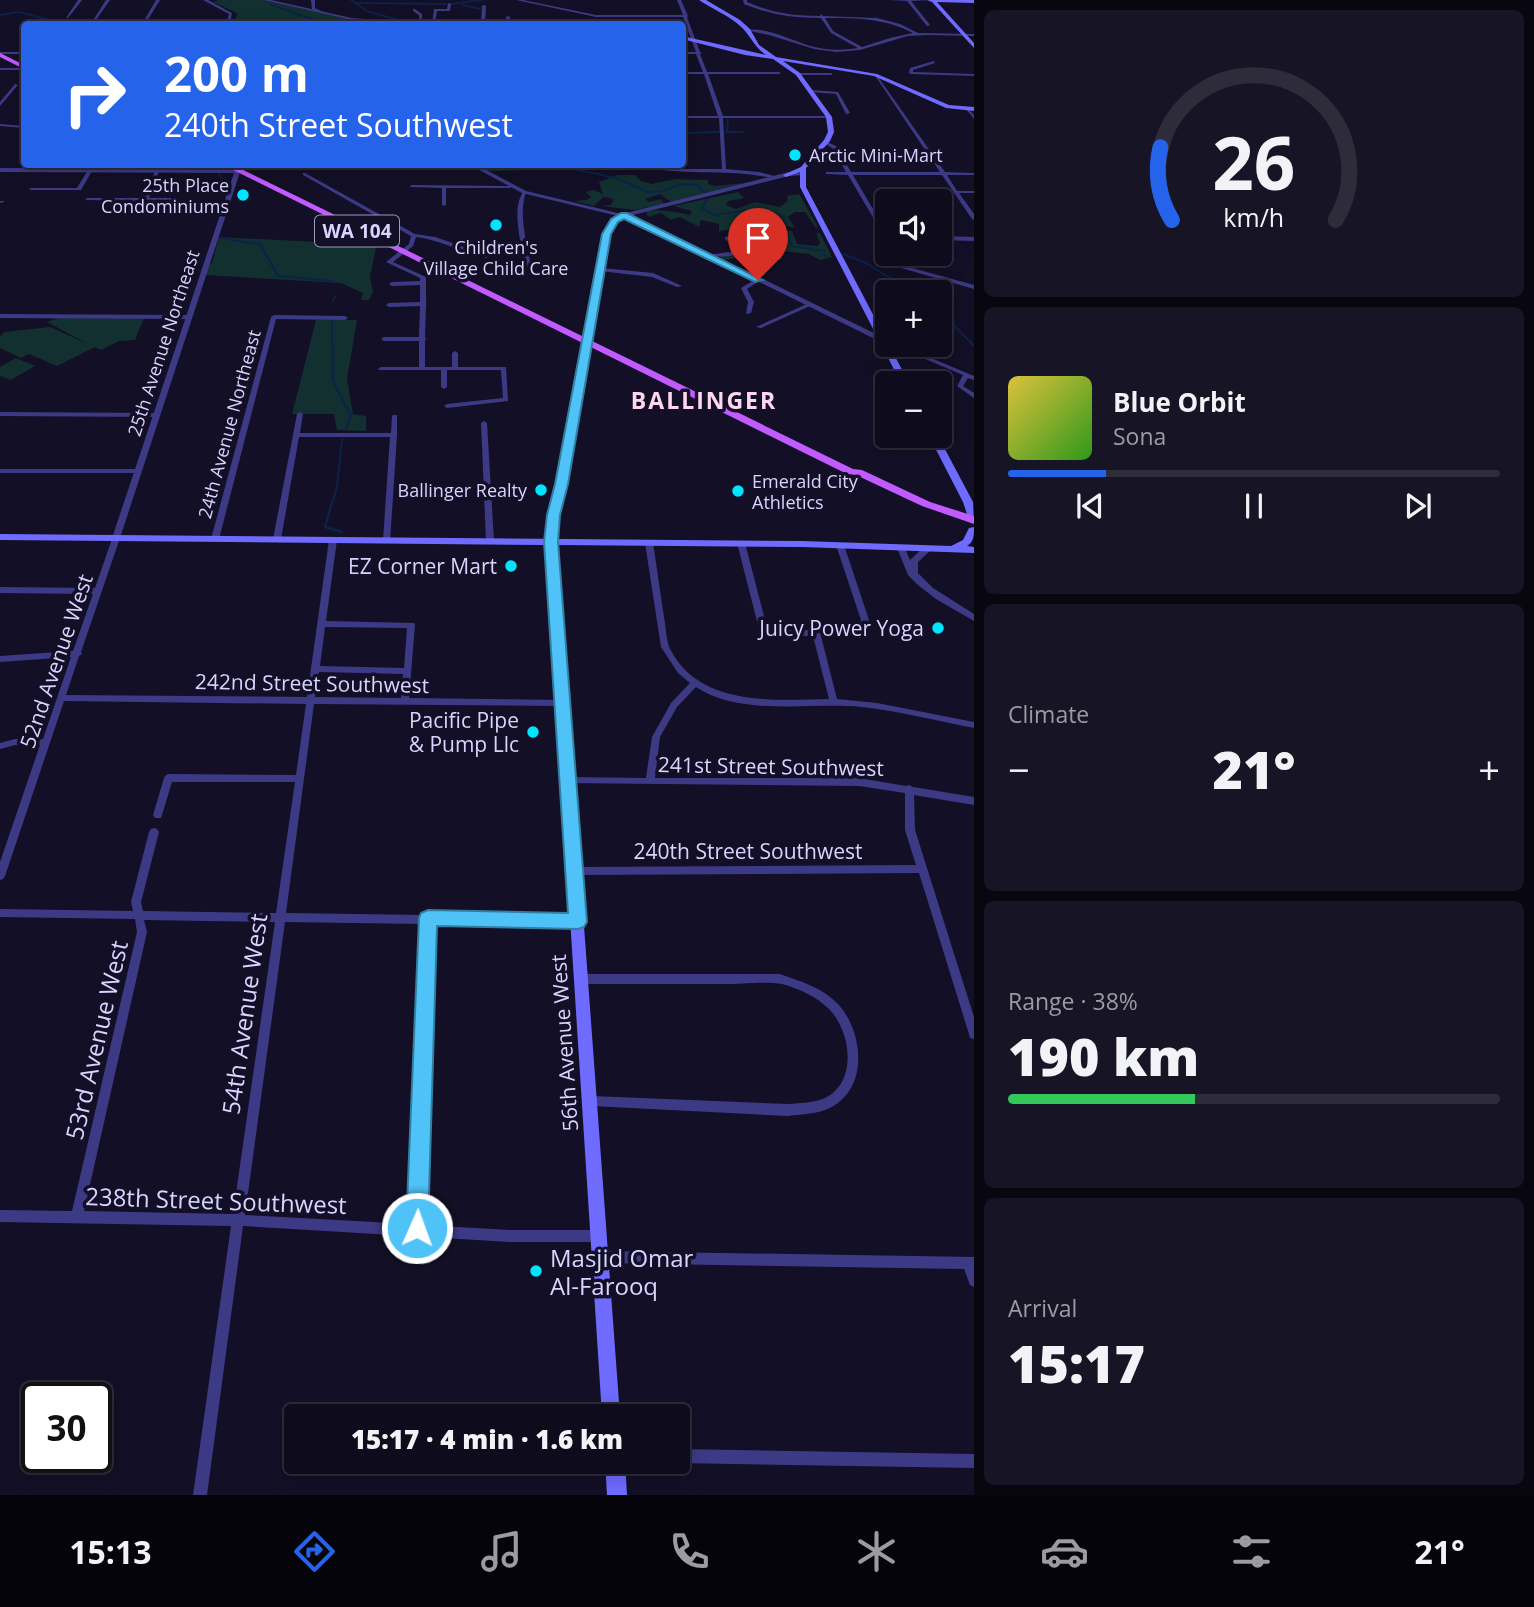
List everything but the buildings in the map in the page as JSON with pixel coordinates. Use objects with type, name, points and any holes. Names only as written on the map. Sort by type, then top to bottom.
[{"type":"main road","points":[[702,0],[748,30],[762,51],[798,74],[829,117],[831,132],[825,142],[802,171],[786,175]]},
{"type":"main road","points":[[934,0],[974,1]]},
{"type":"main road","points":[[934,0],[974,46]]},
{"type":"main road","points":[[686,38],[750,54],[876,75],[948,107],[971,109]]},
{"type":"main road","points":[[750,54],[762,51]]},
{"type":"main road","points":[[0,54],[21,66]]},
{"type":"main road","name":"WA 104","points":[[230,168],[851,472],[858,472],[944,510],[974,520]]},
{"type":"main road","points":[[802,171],[803,187],[875,324]]},
{"type":"main road","points":[[940,448],[971,505],[974,520],[974,530],[965,545],[948,549]]},
{"type":"main road","name":"WA 104","points":[[851,472],[852,477],[903,502],[974,530]]},
{"type":"main road","points":[[903,502],[958,521],[974,520]]},
{"type":"main road","points":[[944,510],[961,509],[971,505]]},
{"type":"main road","points":[[0,537],[840,545],[974,550]]},
{"type":"main road","name":"56th Avenue West","points":[[551,542],[566,781],[592,1101],[610,1404]]},
{"type":"main road","points":[[616,1474],[617,1495]]},
{"type":"street","points":[[67,17],[80,0]]},
{"type":"street","points":[[108,0],[93,21],[143,21],[148,19],[158,0]]},
{"type":"street","points":[[205,0],[231,14],[229,21]]},
{"type":"street","points":[[265,0],[371,21]]},
{"type":"street","points":[[313,0],[313,8],[322,13]]},
{"type":"street","points":[[518,0],[596,16],[686,16]]},
{"type":"street","points":[[679,0],[696,40],[721,117],[724,171]]},
{"type":"street","points":[[891,0],[934,0]]},
{"type":"street","points":[[908,0],[928,25]]},
{"type":"street","points":[[745,1],[759,10],[778,14],[883,18],[919,35]]},
{"type":"street","points":[[433,21],[435,10],[449,10],[449,4]]},
{"type":"street","points":[[483,21],[484,6]]},
{"type":"street","points":[[414,10],[421,15],[421,21]]},
{"type":"street","points":[[821,15],[832,32],[862,49]]},
{"type":"street","points":[[596,16],[600,21]]},
{"type":"street","points":[[508,17],[509,21]]},
{"type":"street","points":[[748,30],[762,31],[817,50],[844,51],[862,49],[900,36],[974,35]]},
{"type":"street","points":[[0,54],[21,53]]},
{"type":"street","points":[[686,53],[700,54]]},
{"type":"street","points":[[934,62],[911,68],[911,73],[974,75]]},
{"type":"street","points":[[0,69],[21,68]]},
{"type":"street","points":[[686,73],[779,73]]},
{"type":"street","points":[[798,74],[831,74]]},
{"type":"street","points":[[876,75],[974,218]]},
{"type":"street","points":[[0,105],[16,85]]},
{"type":"street","points":[[811,91],[837,93],[848,113]]},
{"type":"street","points":[[971,109],[974,118]]},
{"type":"street","points":[[686,117],[829,117]]},
{"type":"street","points":[[0,125],[21,127]]},
{"type":"street","points":[[825,142],[834,147],[875,217]]},
{"type":"street","points":[[0,170],[43,168]]},
{"type":"street","points":[[70,168],[90,171],[141,168],[157,171],[237,171],[241,168]]},
{"type":"street","points":[[202,171],[216,168]]},
{"type":"street","points":[[477,168],[524,192],[624,215],[875,336]]},
{"type":"street","points":[[652,168],[758,173],[776,178]]},
{"type":"street","points":[[31,189],[79,189],[90,171]]},
{"type":"street","points":[[145,200],[157,171]]},
{"type":"street","name":"25th Avenue Northeast","points":[[117,538],[237,171]]},
{"type":"street","points":[[828,173],[974,174]]},
{"type":"street","points":[[304,174],[414,235],[444,240],[474,254],[486,256]]},
{"type":"street","points":[[551,542],[609,228],[624,215],[786,175]]},
{"type":"street","points":[[412,186],[510,187]]},
{"type":"street","points":[[444,188],[444,205]]},
{"type":"street","points":[[524,192],[521,206],[528,266]]},
{"type":"street","points":[[955,192],[974,192]]},
{"type":"street","points":[[87,199],[175,200]]},
{"type":"street","points":[[414,235],[411,245],[390,258],[391,265],[423,276],[422,368]]},
{"type":"street","points":[[709,256],[741,250],[727,238]]},
{"type":"street","points":[[952,238],[974,239]]},
{"type":"street","points":[[903,266],[974,287]]},
{"type":"street","points":[[602,270],[653,275],[679,286]]},
{"type":"street","points":[[748,313],[751,302],[744,288],[758,280]]},
{"type":"street","points":[[392,284],[424,283]]},
{"type":"street","points":[[388,305],[424,304]]},
{"type":"street","points":[[759,327],[809,306]]},
{"type":"street","points":[[0,316],[188,317]]},
{"type":"street","name":"24th Avenue Northeast","points":[[215,538],[274,317],[345,318]]},
{"type":"street","points":[[847,323],[864,325],[875,319]]},
{"type":"street","points":[[384,339],[424,338]]},
{"type":"street","points":[[455,353],[455,368]]},
{"type":"street","points":[[923,357],[974,378]]},
{"type":"street","points":[[443,387],[444,368]]},
{"type":"street","points":[[381,369],[504,368],[506,400],[447,406]]},
{"type":"street","points":[[966,375],[960,386],[974,396]]},
{"type":"street","points":[[0,414],[156,415]]},
{"type":"street","points":[[277,539],[300,414]]},
{"type":"street","points":[[387,540],[396,416]]},
{"type":"street","points":[[484,423],[490,541]]},
{"type":"street","points":[[296,435],[394,435]]},
{"type":"street","points":[[0,471],[137,471]]},
{"type":"street","name":"52nd Avenue West","points":[[1,871],[117,538]]},
{"type":"street","name":"54th Avenue West","points":[[200,1495],[236,1220],[333,540]]},
{"type":"street","points":[[649,543],[665,647],[671,659],[695,684],[740,701],[862,704],[974,724]]},
{"type":"street","points":[[741,544],[761,621],[769,629],[782,633],[816,634],[852,633],[863,628],[864,620],[840,545]]},
{"type":"street","points":[[901,548],[913,575],[925,587],[974,618]]},
{"type":"street","points":[[913,575],[914,561],[927,549]]},
{"type":"street","points":[[0,590],[99,591]]},
{"type":"street","points":[[322,624],[411,625],[405,702]]},
{"type":"street","points":[[816,634],[834,703]]},
{"type":"street","points":[[0,659],[78,654]]},
{"type":"street","points":[[315,670],[407,671]]},
{"type":"street","points":[[650,781],[656,737],[674,705],[695,684]]},
{"type":"street","name":"242nd Street Southwest","points":[[61,698],[561,703]]},
{"type":"street","points":[[0,746],[15,742],[47,742]]},
{"type":"street","points":[[158,816],[168,778],[300,779]]},
{"type":"street","name":"241st Street Southwest","points":[[566,781],[859,782],[974,801]]},
{"type":"street","points":[[909,789],[910,830],[974,1034]]},
{"type":"street","name":"53rd Avenue West","points":[[77,1216],[142,932],[141,915],[136,902],[154,832]]},
{"type":"street","name":"240th Street Southwest","points":[[575,871],[921,869]]},
{"type":"street","points":[[0,913],[578,922]]},
{"type":"street","points":[[417,1228],[428,918]]},
{"type":"street","points":[[583,979],[780,979],[810,990],[833,1005],[847,1025],[852,1051],[852,1074],[842,1091],[830,1102],[814,1106],[788,1110],[592,1101]]},
{"type":"street","name":"238th Street Southwest","points":[[0,1216],[236,1220],[417,1228],[510,1236],[599,1236]]},
{"type":"street","points":[[600,1257],[971,1263],[974,1281]]},
{"type":"street","points":[[690,1456],[974,1461]]},
{"type":"green space","points":[[261,0],[360,21],[236,20],[237,13],[213,2]]},
{"type":"green space","points":[[481,168],[585,168],[582,169],[487,171]]},
{"type":"green space","points":[[618,175],[635,175],[641,181],[651,184],[675,179],[708,180],[708,184],[715,186],[745,183],[671,202],[660,194],[645,199],[649,202],[661,199],[664,204],[634,210],[602,206],[611,205],[614,199],[603,197],[594,206],[574,201],[587,200],[591,197],[586,192],[593,190],[603,194],[599,182]]},
{"type":"green space","points":[[738,192],[744,198],[728,201],[726,205],[736,209],[755,202],[780,207],[788,201],[787,196],[799,194],[818,227],[816,228],[805,212],[795,212],[788,217],[795,228],[781,225],[778,218],[746,215],[738,220],[745,225],[757,227],[759,232],[769,234],[776,245],[784,244],[779,229],[792,231],[797,244],[818,246],[820,243],[816,233],[820,233],[832,257],[820,260],[809,254],[782,251],[782,260],[760,255],[723,260],[718,254],[758,253],[766,248],[758,239],[745,232],[719,232],[719,224],[701,220],[699,227],[680,217],[671,220],[661,213],[648,217],[646,211],[690,215],[692,211],[673,206]]},
{"type":"green space","points":[[219,237],[357,244],[359,242],[354,238],[364,239],[376,248],[370,277],[373,292],[369,300],[361,300],[363,293],[341,283],[205,275],[208,265],[212,263]]},
{"type":"green space","points":[[59,318],[144,318],[135,340],[119,341],[101,350],[95,347],[57,366],[29,354],[21,358],[0,348],[0,337],[4,332],[50,327],[88,344],[47,322]]},
{"type":"green space","points":[[316,320],[357,320],[347,379],[353,414],[366,416],[366,431],[337,430],[334,414],[292,414]]},
{"type":"green space","points":[[16,358],[35,366],[11,380],[0,376],[0,367]]},
{"type":"waterway","points":[[351,0],[355,3]]},
{"type":"waterway","points":[[451,4],[481,0]]},
{"type":"waterway","points":[[355,3],[446,4]]},
{"type":"waterway","points":[[355,3],[367,11],[398,20]]},
{"type":"waterway","points":[[271,5],[314,21]]},
{"type":"waterway","points":[[463,5],[480,9]]},
{"type":"waterway","points":[[0,15],[19,12],[54,21]]},
{"type":"waterway","points":[[727,131],[728,120]]},
{"type":"waterway","points":[[686,133],[719,132]]},
{"type":"waterway","points":[[726,132],[743,132]]},
{"type":"waterway","points":[[570,168],[616,178],[648,192],[665,191],[680,184],[698,185],[704,192]]},
{"type":"waterway","points":[[218,173],[227,185]]},
{"type":"waterway","points":[[707,200],[702,208],[714,215],[756,209],[783,217],[785,225]]},
{"type":"waterway","points":[[786,231],[792,246],[825,251]]},
{"type":"waterway","points":[[220,238],[260,244],[278,276],[332,281]]},
{"type":"waterway","points":[[843,254],[866,263],[894,280]]},
{"type":"waterway","points":[[333,301],[335,296]]},
{"type":"waterway","points":[[332,320],[333,381],[351,416],[345,430]]},
{"type":"waterway","points":[[952,323],[974,346]]},
{"type":"waterway","points":[[332,504],[337,487],[342,439]]},
{"type":"waterway","points":[[332,502],[325,527],[342,532]]},
{"type":"place","name":"Arctic Mini-Mart","points":[[795,155]]},
{"type":"place","name":"25th Place Condominiums","points":[[243,195]]},
{"type":"place","name":"Children's Village Child Care","points":[[496,225]]},
{"type":"place","name":"Ballinger Realty","points":[[541,490]]},
{"type":"place","name":"Emerald City Athletics","points":[[738,491]]},
{"type":"place","name":"EZ Corner Mart","points":[[511,566]]},
{"type":"place","name":"Juicy Power Yoga","points":[[938,628]]},
{"type":"place","name":"Pacific Pipe & Pump Llc","points":[[533,732]]},
{"type":"place","name":"Masjid Omar Al-Farooq","points":[[536,1271]]},
{"type":"district","name":"BALLINGER","points":[[704,400]]},
{"type":"route","points":[[417,1228],[428,918],[578,922],[551,542],[609,228],[615,220],[624,215],[758,280]]}]
